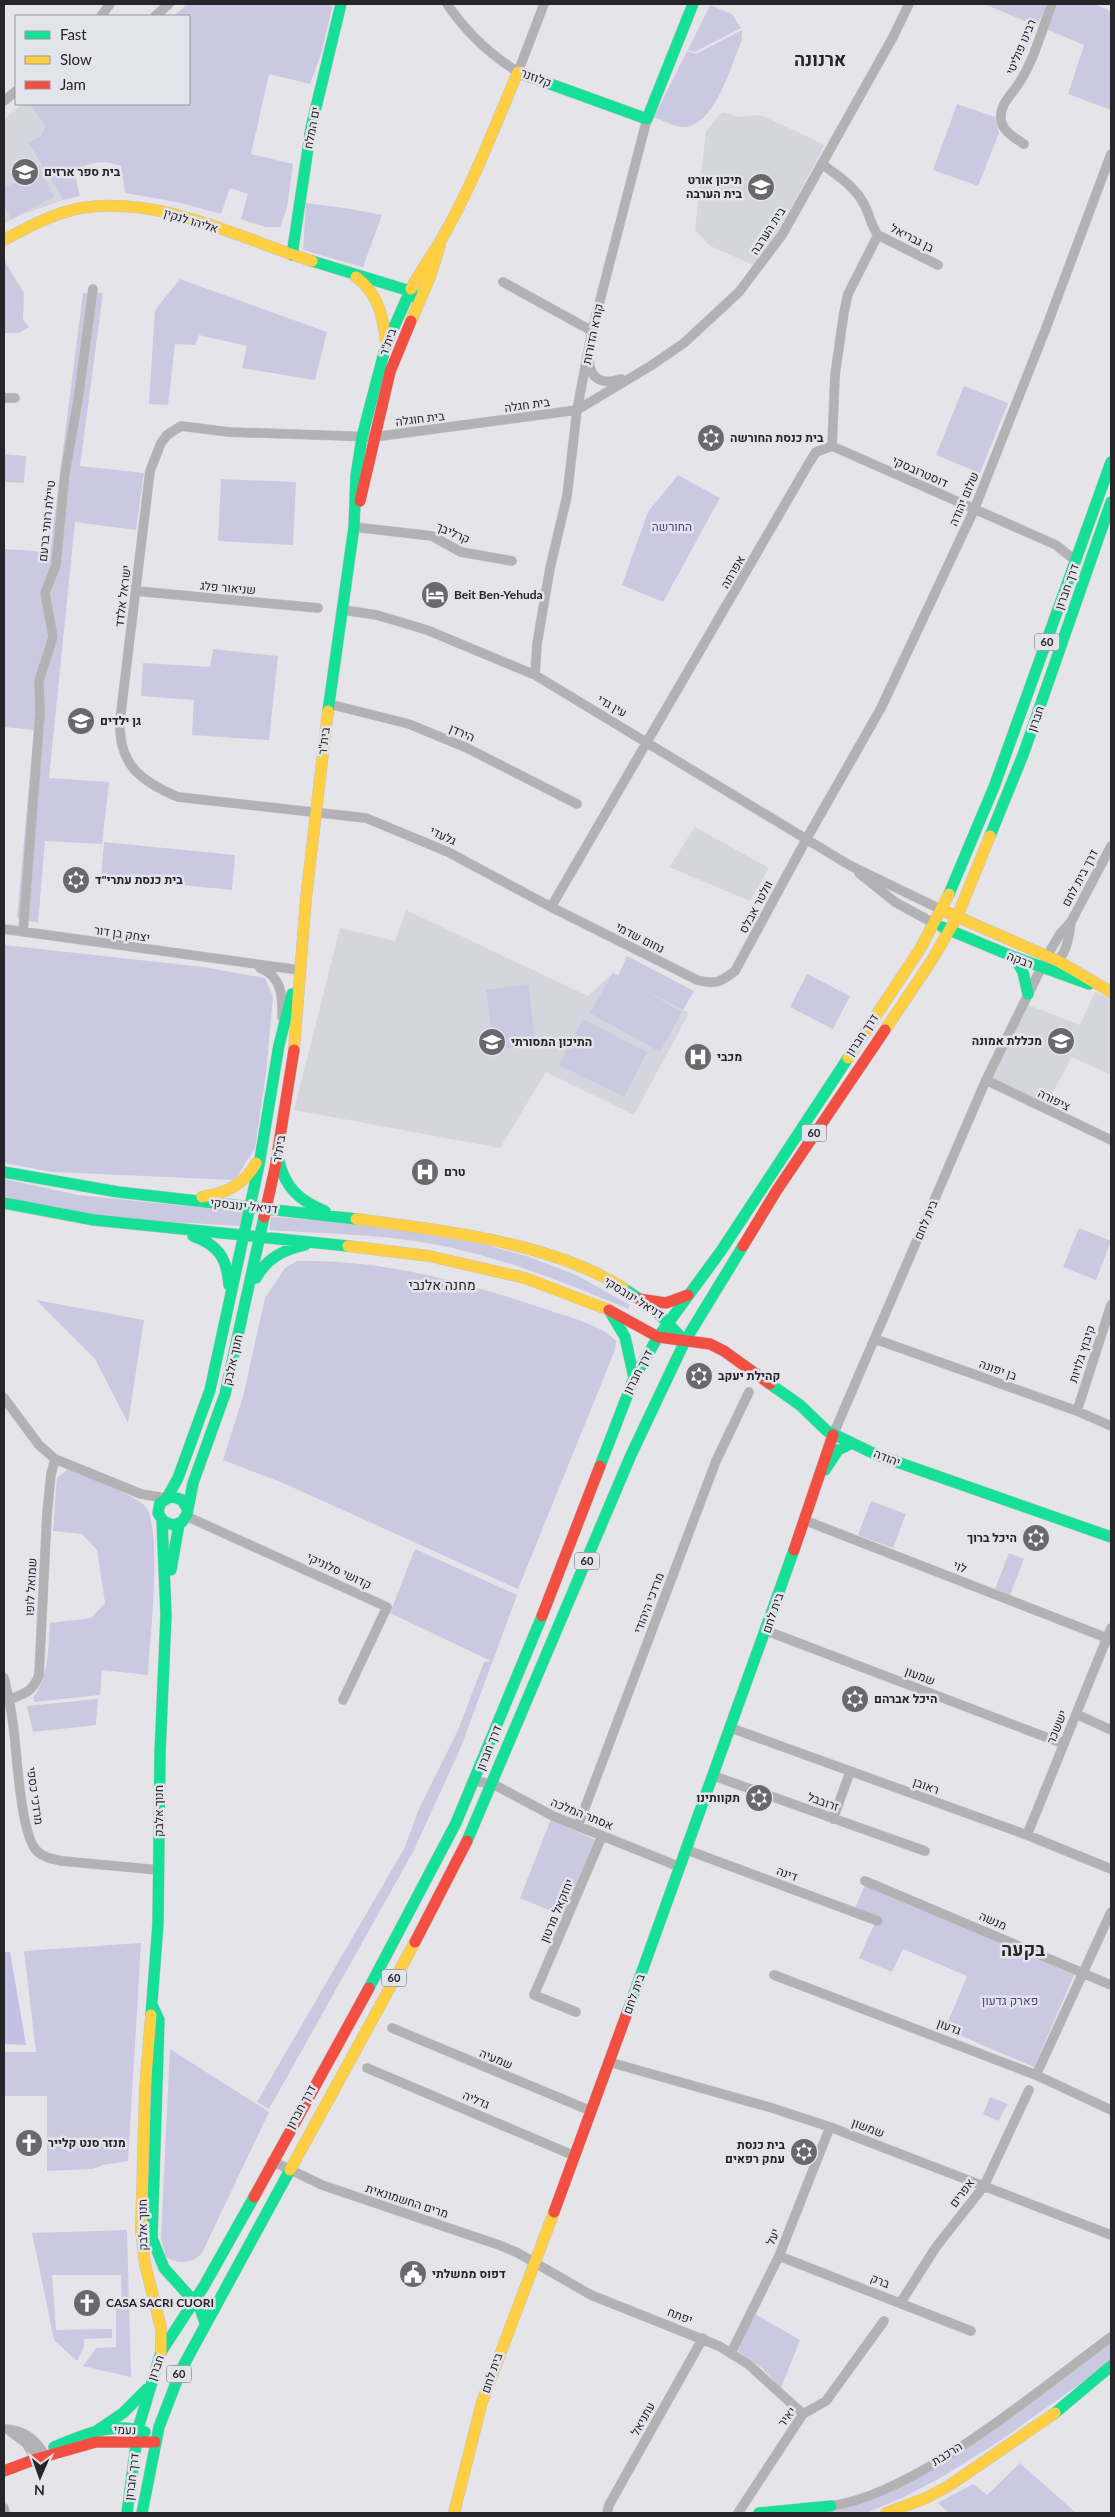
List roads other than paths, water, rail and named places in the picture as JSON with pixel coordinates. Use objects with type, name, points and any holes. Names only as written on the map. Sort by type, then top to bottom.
[{"type":"main road","name":"ים המלח","points":[[292,255],[302,178],[326,58],[341,4]]},
{"type":"main road","name":"קורא הדורות","points":[[647,119],[693,4]]},
{"type":"main road","name":"קלוזנר","points":[[518,72],[647,119]]},
{"type":"main road","name":"בית\"ר","points":[[268,1208],[295,1047],[299,970],[315,811],[329,704],[356,513],[363,494],[368,437],[386,345],[408,295],[441,240],[477,167],[518,72]]},
{"type":"main road","name":"אליהו לנקין","points":[[4,240],[64,213],[80,208],[112,206],[167,212],[292,255],[348,271],[419,301]]},
{"type":"main road","name":"בית\"ר","points":[[368,437],[392,365],[433,270],[441,240]]},
{"type":"main road","points":[[348,271],[366,282],[374,292],[384,324],[386,345]]},
{"type":"main road","name":"דרך חברון","points":[[194,2302],[419,1897],[475,1781],[634,1378],[658,1337],[721,1252],[935,924],[942,910],[994,787],[1111,462]]},
{"type":"main road","name":"חברון","points":[[950,931],[1017,771],[1111,502]]},
{"type":"main road","name":"רבקה","points":[[942,910],[1058,961],[1110,991]]},
{"type":"main road","name":"רבקה","points":[[935,924],[1041,968],[1110,991]]},
{"type":"main road","name":"דרך חברון","points":[[289,2170],[444,1890],[494,1784],[631,1455],[685,1341],[800,1156],[950,931]]},
{"type":"main road","points":[[1014,957],[1023,972],[1028,994]]},
{"type":"main road","name":"בית\"ר","points":[[250,1206],[262,1149],[281,1034],[299,970]]},
{"type":"main road","points":[[177,1199],[214,1196],[230,1191],[242,1184],[251,1173],[262,1149]]},
{"type":"main road","points":[[278,1152],[282,1177],[292,1193],[309,1205],[340,1217]]},
{"type":"main road","name":"דניאל ינובסקי","points":[[4,1172],[98,1190],[268,1208],[482,1236],[595,1274],[639,1299],[670,1320],[685,1341]]},
{"type":"main road","name":"דניאל ינובסקי","points":[[4,1203],[50,1213],[167,1229],[317,1242],[429,1256],[487,1268],[559,1290],[609,1310],[658,1337],[685,1341]]},
{"type":"main road","name":"חנוך אלבק","points":[[166,1497],[178,1478],[204,1411],[230,1303],[250,1206]]},
{"type":"main road","name":"חנוך אלבק","points":[[166,1615],[184,1516],[193,1483],[225,1394],[268,1208]]},
{"type":"main road","points":[[167,1229],[201,1238],[212,1243],[220,1251],[226,1260],[230,1303]]},
{"type":"main road","points":[[244,1314],[257,1276],[270,1258],[286,1249],[317,1242]]},
{"type":"main road","points":[[639,1299],[666,1303],[688,1295]]},
{"type":"main road","points":[[609,1310],[625,1337],[634,1378]]},
{"type":"main road","name":"יהודה","points":[[685,1341],[710,1344],[724,1351],[800,1405],[832,1435],[850,1444],[1111,1537]]},
{"type":"main road","name":"בית לחם","points":[[454,2513],[482,2402],[496,2361],[536,2263],[767,1632],[804,1520],[821,1476],[825,1454],[832,1435]]},
{"type":"main road","name":"בית לחם","points":[[821,1476],[838,1450],[850,1444]]},
{"type":"main road","points":[[174,1496],[182,1499],[184,1516],[168,1524],[160,1515],[166,1497],[174,1496]]},
{"type":"main road","name":"חנוך אלבק","points":[[160,1515],[166,1615],[160,1753],[159,1870],[153,2007],[150,2015],[146,2079],[141,2230],[145,2264],[161,2328],[161,2352]]},
{"type":"main road","name":"חנוך אלבק","points":[[153,2007],[159,2020],[152,2238],[159,2263],[166,2274],[204,2312],[205,2323]]},
{"type":"main road","name":"60","points":[[205,2323],[289,2170]]},
{"type":"main road","name":"חברון","points":[[136,2441],[150,2385],[161,2352],[194,2302]]},
{"type":"main road","name":"חברון","points":[[155,2442],[172,2392],[205,2323]]},
{"type":"main road","points":[[886,2513],[926,2498],[954,2482],[1056,2413],[1111,2366]]},
{"type":"main road","points":[[95,2432],[123,2413],[150,2385]]},
{"type":"main road","name":"נעמי","points":[[42,2456],[62,2443],[95,2432],[138,2429],[155,2442]]},
{"type":"main road","name":"דרך חברון","points":[[127,2513],[136,2441]]},
{"type":"main road","name":"נעמי","points":[[4,2472],[42,2456],[96,2442],[155,2442]]},
{"type":"main road","name":"דרך חברון","points":[[142,2513],[155,2442]]},
{"type":"main road","name":"הרכבת","points":[[759,2513],[831,2506]]},
{"type":"street","points":[[102,15],[110,4]]},
{"type":"street","points":[[156,15],[169,4]]},
{"type":"street","name":"קלוזנר","points":[[447,4],[475,39],[495,58],[518,72]]},
{"type":"street","points":[[518,72],[544,4]]},
{"type":"street","name":"בית הערבה","points":[[577,410],[684,343],[739,292],[782,235],[894,37],[909,4]]},
{"type":"street","name":"רבינו פוליטי","points":[[1024,144],[1004,129],[1001,119],[1003,106],[1018,85],[1030,61],[1052,4]]},
{"type":"street","points":[[4,101],[15,92]]},
{"type":"street","name":"קורא הדורות","points":[[535,675],[537,644],[550,568],[567,496],[577,410],[588,351],[647,119]]},
{"type":"street","name":"שלום יהודה","points":[[807,838],[881,708],[974,510],[1046,328],[1111,154]]},
{"type":"street","name":"בן גבריאל","points":[[822,164],[857,193],[865,205],[872,227],[878,235],[938,265]]},
{"type":"street","points":[[832,446],[835,375],[844,312],[848,294],[878,235]]},
{"type":"street","points":[[503,282],[592,332]]},
{"type":"street","name":"טיילת רותי ברעם","points":[[23,932],[40,713],[39,681],[53,637],[44,593],[56,565],[65,473],[78,400],[93,289]]},
{"type":"street","points":[[588,351],[591,373],[602,382],[619,380],[638,373]]},
{"type":"street","points":[[4,398],[15,398]]},
{"type":"street","name":"בית חגלה","points":[[480,424],[577,410]]},
{"type":"street","name":"בית חוגלה","points":[[368,437],[480,424]]},
{"type":"street","name":"ישראל אלדד","points":[[315,811],[178,797],[150,785],[132,768],[123,750],[120,733],[150,471],[156,451],[167,435],[181,426],[229,432],[368,437]]},
{"type":"street","name":"דוסטרובסקי","points":[[832,446],[1056,545],[1076,561]]},
{"type":"street","name":"אפרתה","points":[[551,907],[809,463],[816,452],[832,446]]},
{"type":"street","name":"קרליבך","points":[[354,526],[432,536],[461,552],[512,561]]},
{"type":"street","name":"שניאור פלג","points":[[136,591],[318,608]]},
{"type":"street","name":"עין גדי","points":[[343,610],[377,615],[427,630],[535,675],[807,838],[849,865],[895,902],[935,924]]},
{"type":"street","name":"הירדן","points":[[329,704],[409,724],[467,748],[577,804]]},
{"type":"street","name":"גלעדי","points":[[315,811],[366,818],[417,838],[448,852],[551,907]]},
{"type":"street","name":"וולטר אבלס","points":[[720,983],[735,971],[807,838]]},
{"type":"street","name":"דרך בית לחם","points":[[1041,968],[1060,934],[1071,922],[1111,846]]},
{"type":"street","name":"עין גדי","points":[[849,865],[942,910]]},
{"type":"street","name":"נחום שדמי","points":[[551,907],[697,980],[710,984],[720,983]]},
{"type":"street","name":"דרך בית לחם","points":[[1058,961],[1066,948],[1071,922]]},
{"type":"street","name":"יצחק בן דור","points":[[4,929],[299,970]]},
{"type":"street","points":[[1041,968],[1058,961]]},
{"type":"street","name":"יצחק בן דור","points":[[237,962],[261,968],[279,981]]},
{"type":"street","name":"בית לחם","points":[[832,1435],[875,1340],[986,1080],[1041,968]]},
{"type":"street","name":"בית\"ר","points":[[279,981],[283,1009],[281,1034]]},
{"type":"street","name":"ציפורה","points":[[986,1080],[1111,1140]]},
{"type":"street","name":"קיבוץ גלויות","points":[[1077,1412],[1111,1305]]},
{"type":"street","name":"בן יפונה","points":[[875,1340],[1077,1412],[1111,1426]]},
{"type":"street","name":"מרדכי היהודי","points":[[578,1826],[716,1461],[749,1392]]},
{"type":"street","points":[[4,1398],[39,1444],[55,1459],[141,1494],[166,1497]]},
{"type":"street","name":"שמואל לופו","points":[[10,1699],[27,1694],[36,1685],[39,1675],[47,1514],[51,1474],[55,1459]]},
{"type":"street","points":[[141,1494],[160,1515]]},
{"type":"street","name":"קדושי סלוניקי","points":[[184,1516],[387,1607],[343,1700]]},
{"type":"street","name":"לוי","points":[[804,1520],[1107,1638]]},
{"type":"street","name":"יששכר","points":[[1027,1835],[1111,1628]]},
{"type":"street","name":"שמעון","points":[[767,1632],[1064,1744]]},
{"type":"street","name":"מרדכי כספי","points":[[4,1678],[10,1699],[24,1815],[31,1843],[36,1851],[50,1859],[62,1861],[159,1870]]},
{"type":"street","points":[[1076,1714],[1111,1730]]},
{"type":"street","name":"ראובן","points":[[731,1728],[1027,1835],[1111,1869]]},
{"type":"street","points":[[833,1819],[850,1772]]},
{"type":"street","name":"זרובבל","points":[[714,1776],[925,1851]]},
{"type":"street","name":"אסתר המלכה","points":[[475,1781],[494,1784],[540,1810],[680,1867]]},
{"type":"street","name":"יחזקאל מרטון","points":[[576,2012],[534,1996],[602,1836]]},
{"type":"street","name":"דינה","points":[[687,1850],[878,1921]]},
{"type":"street","name":"מנשה","points":[[865,1881],[1111,1985]]},
{"type":"street","points":[[1036,2075],[1111,1912]]},
{"type":"street","name":"גדעון","points":[[774,1975],[1036,2075],[1111,2110]]},
{"type":"street","name":"שמעיה","points":[[392,2028],[592,2111]]},
{"type":"street","name":"שמשון","points":[[609,2062],[772,2108],[830,2127],[1111,2235]]},
{"type":"street","name":"גדליה","points":[[368,2068],[575,2156]]},
{"type":"street","name":"אפרים","points":[[901,2302],[936,2246],[984,2186],[1029,2090]]},
{"type":"street","name":"יעל","points":[[731,2353],[779,2256],[830,2127]]},
{"type":"street","name":"מרים החשמונאית","points":[[272,2161],[322,2186],[498,2244],[536,2263]]},
{"type":"street","name":"ברק","points":[[779,2256],[901,2302],[971,2331]]},
{"type":"street","name":"יפתח","points":[[536,2263],[591,2295],[703,2338],[731,2353],[748,2364],[803,2414]]},
{"type":"street","name":"יאיר","points":[[738,2513],[803,2414],[826,2401],[884,2322]]},
{"type":"street","name":"הרכבת","points":[[831,2506],[874,2493],[916,2473],[985,2429],[1111,2337]]},
{"type":"street","name":"עתניאל","points":[[607,2513],[609,2505],[703,2338]]},
{"type":"street","points":[[4,2430],[22,2440],[42,2456]]},
{"type":"street","points":[[4,2508],[5,2513]]},
{"type":"place","name":"בית ספר ארזים","points":[[25,172]]},
{"type":"place","name":"תיכון אורט בית הערבה","points":[[761,187]]},
{"type":"place","name":"בית כנסת החורשה","points":[[711,438]]},
{"type":"place","name":"Beit Ben-Yehuda","points":[[435,595]]},
{"type":"place","name":"גן ילדים","points":[[81,721]]},
{"type":"place","name":"בית כנסת עתרי\"ד","points":[[76,880]]},
{"type":"place","name":"מכללת אמונה","points":[[1061,1041]]},
{"type":"place","name":"התיכון המסורתי","points":[[492,1042]]},
{"type":"place","name":"מכבי","points":[[698,1057]]},
{"type":"place","name":"טרם","points":[[425,1172]]},
{"type":"place","name":"קהילת יעקב","points":[[699,1376]]},
{"type":"place","name":"היכל ברוך","points":[[1036,1538]]},
{"type":"place","name":"היכל אברהם","points":[[855,1699]]},
{"type":"place","name":"תקוותינו","points":[[759,1798]]},
{"type":"place","name":"מנזר סנט קלייר","points":[[29,2143]]},
{"type":"place","name":"בית כנסת עמק רפאים","points":[[804,2152]]},
{"type":"place","name":"דפוס ממשלתי","points":[[413,2274]]},
{"type":"place","name":"CASA SACRI CUORI","points":[[87,2303]]},
{"type":"district","name":"ארנונה","points":[[820,60]]},
{"type":"district","name":"מחנה אלנבי","points":[[442,1285]]},
{"type":"district","name":"בקעה","points":[[1023,1950]]},
{"type":"park label","name":"החורשה","points":[[672,527]]},
{"type":"park label","name":"פארק גדעון","points":[[1010,2001]]}]
